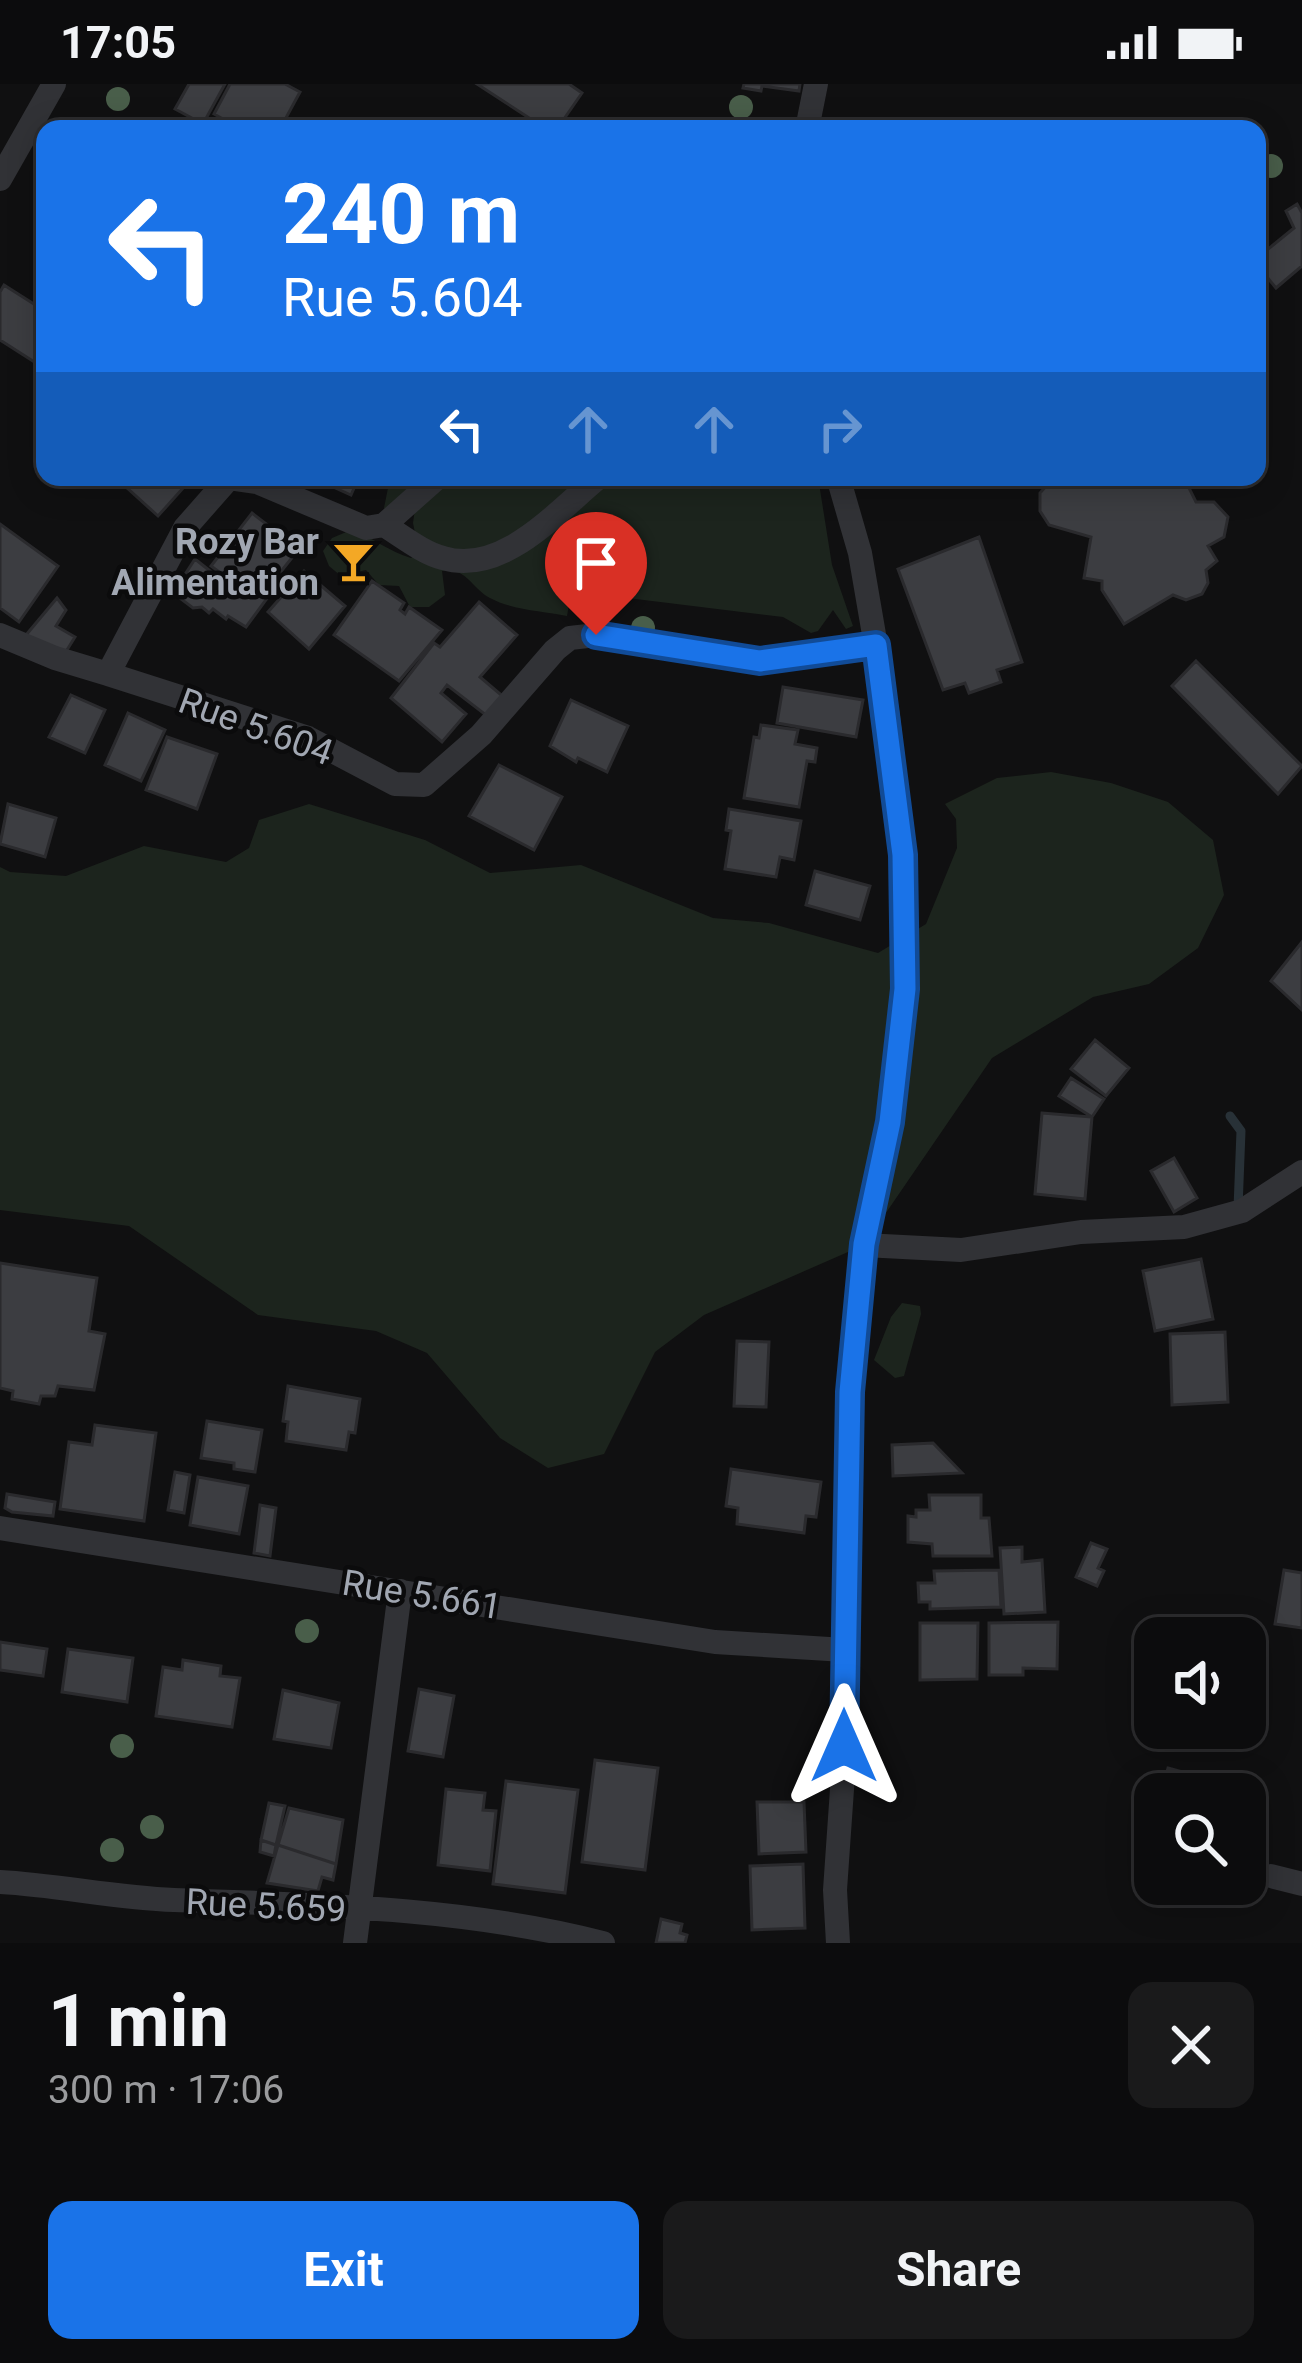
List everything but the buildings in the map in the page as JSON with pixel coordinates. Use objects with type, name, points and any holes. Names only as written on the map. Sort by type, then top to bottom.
[{"type":"street","points":[[0,179],[54,84]]},
{"type":"street","points":[[809,120],[816,84]]},
{"type":"street","points":[[0,635],[108,674],[185,528],[223,486]]},
{"type":"street","points":[[266,486],[366,528],[384,525],[428,486]]},
{"type":"street","points":[[384,525],[442,558],[474,562],[508,550],[588,486]]},
{"type":"street","points":[[838,1943],[850,1392],[864,1244],[890,1122],[905,989],[903,855],[876,645],[860,553],[841,486]]},
{"type":"street","name":"Rue 5.604","points":[[108,674],[308,738],[409,787],[424,785],[481,735],[570,638],[596,635],[760,661],[876,645]]},
{"type":"street","points":[[864,1244],[961,1250],[1081,1232],[1184,1227],[1242,1211],[1302,1172]]},
{"type":"street","name":"Rue 5.661","points":[[0,1528],[715,1642],[844,1650]]},
{"type":"street","points":[[355,1943],[400,1591]]},
{"type":"street","points":[[1271,1876],[1302,1884]]},
{"type":"street","name":"Rue 5.659","points":[[0,1882],[170,1900],[297,1902],[500,1920],[603,1943]]},
{"type":"shaded area","points":[[819,486],[832,565],[853,626],[846,629],[833,610],[818,631],[811,633],[783,617],[587,593],[570,599],[567,616],[499,602],[450,571],[442,571],[445,595],[429,607],[410,607],[399,586],[379,585],[366,570],[341,576],[329,566],[323,551],[332,538],[351,530],[411,558],[419,552],[415,509],[387,512],[388,488]]},
{"type":"shaded area","points":[[1051,772],[1111,783],[1168,802],[1213,840],[1224,895],[1198,948],[1149,984],[1093,997],[992,1058],[864,1245],[704,1315],[655,1352],[604,1454],[548,1468],[500,1438],[427,1353],[376,1331],[258,1315],[129,1226],[0,1210],[0,867],[10,872],[66,876],[144,846],[226,862],[249,848],[259,820],[309,804],[425,840],[490,873],[581,865],[713,918],[769,923],[878,953],[926,924],[957,848],[956,819],[945,804],[997,778]]},
{"type":"shaded area","points":[[902,1303],[920,1306],[921,1314],[904,1376],[895,1378],[874,1360],[891,1317]]},
{"type":"waterway","points":[[1230,1116],[1241,1131],[1238,1208]]},
{"type":"place","name":"Rozy Bar Alimentation","points":[[353,562]]},
{"type":"route","points":[[596,635],[760,661],[876,645],[903,855],[905,989],[890,1122],[864,1244],[850,1392],[844,1746]]}]
